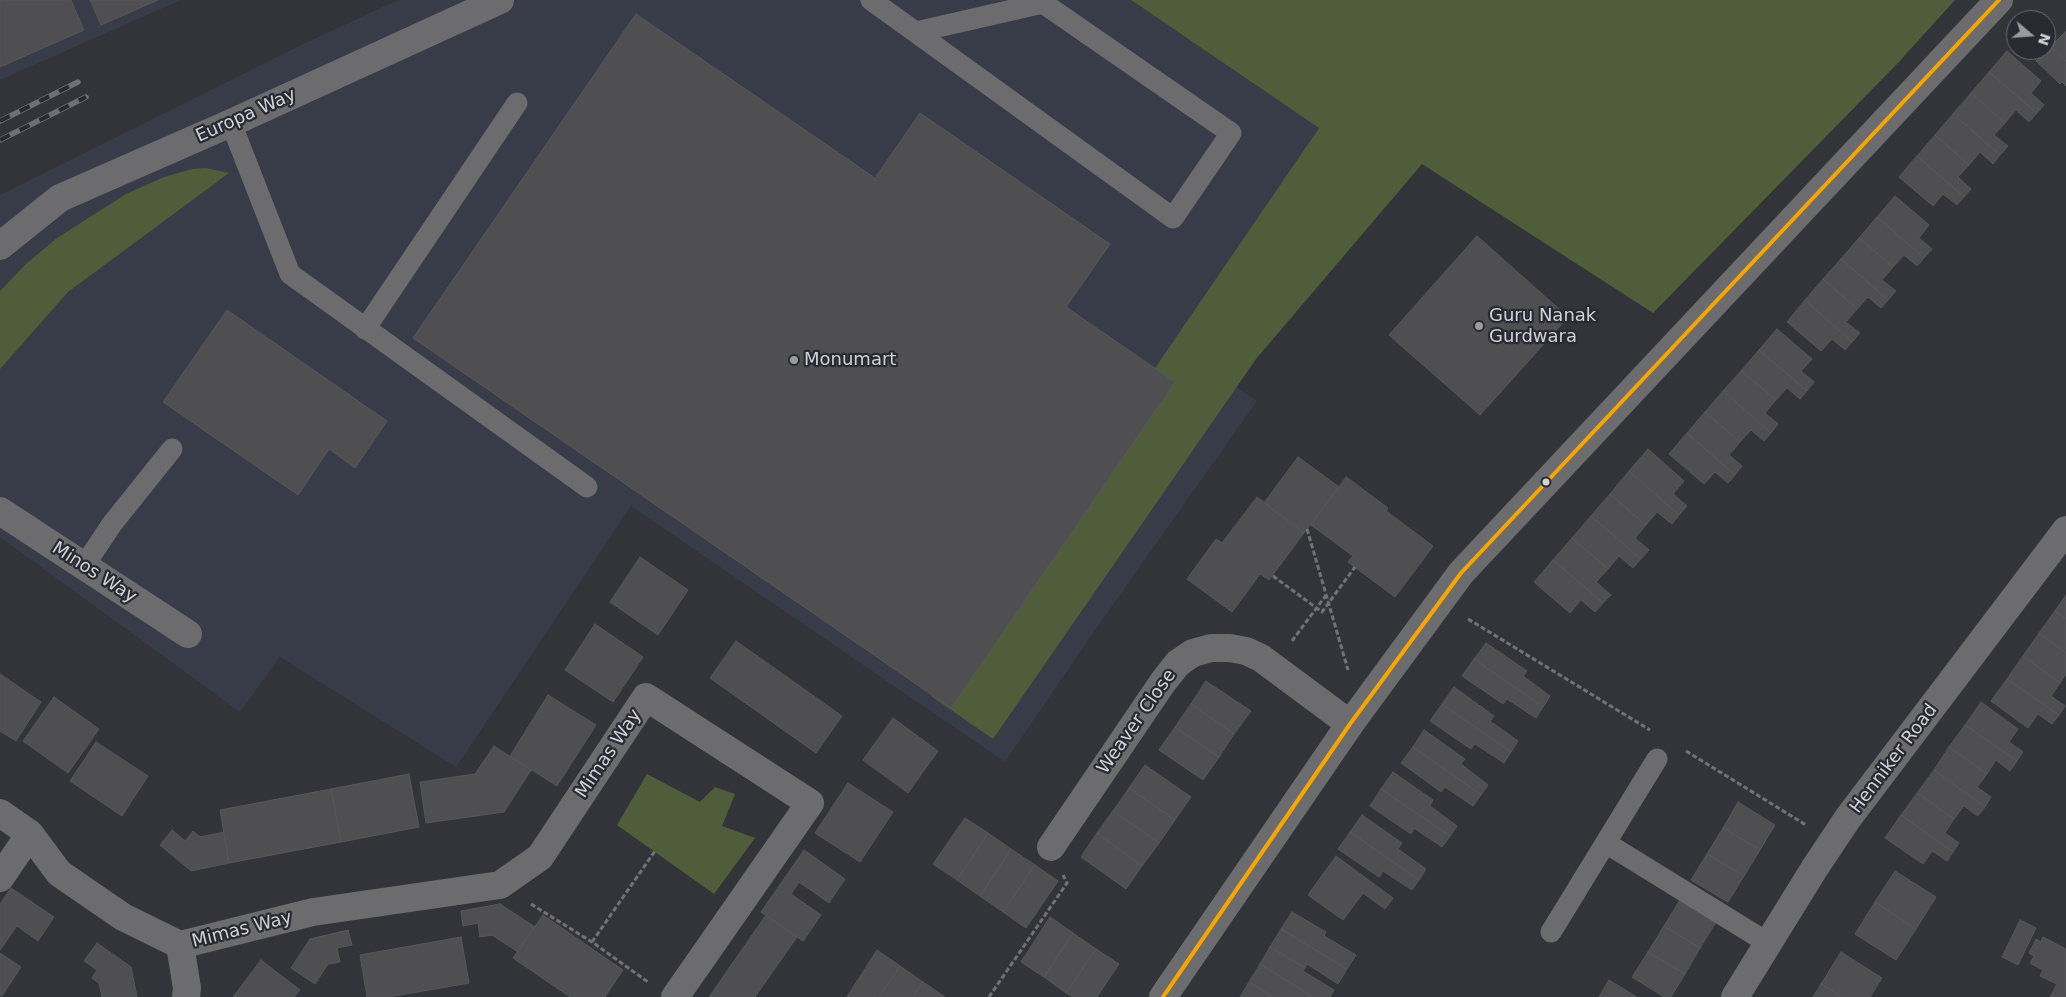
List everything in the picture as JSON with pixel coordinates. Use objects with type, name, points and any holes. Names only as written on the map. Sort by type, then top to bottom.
[{"type":"street","name":"Europa Way","points":[[0,246],[60,198],[231,123],[500,0]]},
{"type":"street","points":[[1163,997],[1340,716],[1440,601],[1461,574],[1514,516],[1999,0]]},
{"type":"street","name":"Minos Way","points":[[0,511],[188,634]]},
{"type":"street","name":"Henniker Road","points":[[1735,997],[1848,818],[2066,530]]},
{"type":"street","name":"Weaver Close","points":[[1051,847],[1163,682],[1178,663],[1193,653],[1212,648],[1230,648],[1246,652],[1274,666],[1340,716]]},
{"type":"street","name":"Mimas Way","points":[[0,813],[30,834],[59,873],[123,917],[180,945],[313,912],[500,885],[540,857],[646,697],[810,803],[665,992]]},
{"type":"street","points":[[0,878],[30,834]]},
{"type":"street","name":"Mimas Way","points":[[180,945],[187,988],[186,997]]},
{"type":"lane","points":[[871,0],[1173,218],[1231,133],[1043,3],[916,32]]},
{"type":"lane","points":[[365,329],[517,103]]},
{"type":"lane","points":[[231,123],[290,274],[587,487]]},
{"type":"lane","points":[[84,566],[112,524],[172,449]]},
{"type":"lane","points":[[1552,932],[1657,759]]},
{"type":"lane","points":[[1606,843],[1768,943]]},
{"type":"path","points":[[1308,529],[1349,669],[1340,716]]},
{"type":"path","points":[[1273,576],[1322,612],[1355,567]]},
{"type":"path","points":[[1274,666],[1327,594]]},
{"type":"path","points":[[1440,601],[1656,733]]},
{"type":"path","points":[[1681,748],[1807,825]]},
{"type":"path","points":[[989,997],[1067,883],[1051,847]]},
{"type":"path","points":[[592,942],[655,851]]},
{"type":"path","points":[[500,885],[592,942],[665,992]]},
{"type":"shaded area","points":[[0,0],[181,0],[0,80]]},
{"type":"shaded area","points":[[398,0],[1131,0],[1319,128],[1172,344],[1257,401],[1088,640],[1005,762],[631,506],[456,767],[280,657],[240,712],[0,537],[0,195],[299,46]]},
{"type":"green space","points":[[1131,0],[1955,0],[1896,65],[1653,313],[1422,164],[1256,359],[993,739],[931,696],[1319,128]]},
{"type":"green space","points":[[206,168],[229,173],[68,292],[0,369],[0,291],[26,264],[57,238],[126,194],[164,177],[192,169]]},
{"type":"green space","points":[[647,774],[700,802],[715,787],[735,794],[722,826],[755,838],[714,894],[617,825]]},
{"type":"building","points":[[0,0],[71,0],[84,30],[0,67]]},
{"type":"building","points":[[90,0],[158,0],[101,25]]},
{"type":"building","name":"Monumart","points":[[636,14],[875,178],[920,113],[1110,244],[1066,307],[1175,382],[951,708],[413,338]]},
{"type":"building","points":[[2066,31],[2066,61],[2056,51],[2056,41]]},
{"type":"building","points":[[2056,51],[2066,61],[2066,86],[2062,82],[2060,84],[2036,61],[2056,60]]},
{"type":"building","points":[[2006,52],[2006,60],[2017,60],[2041,81],[2031,93],[2044,105],[2037,113],[1989,72]]},
{"type":"building","points":[[1989,72],[2037,113],[2029,122],[2016,110],[2005,123],[1971,93]]},
{"type":"building","points":[[1971,93],[2005,123],[1994,135],[2008,146],[2000,155],[1953,114]]},
{"type":"building","points":[[1953,114],[2000,155],[1993,164],[1980,152],[1969,165],[1935,135]]},
{"type":"building","points":[[1935,135],[1969,165],[1958,177],[1971,189],[1964,197],[1917,156]]},
{"type":"building","points":[[1917,156],[1964,197],[1957,205],[1943,194],[1933,206],[1899,177]]},
{"type":"building","points":[[1895,196],[1929,225],[1919,238],[1932,249],[1924,258],[1877,217]]},
{"type":"building","points":[[1877,217],[1924,258],[1917,266],[1904,255],[1893,267],[1859,238]]},
{"type":"building","name":"Guru Nanak Gurdwara","points":[[1477,236],[1568,317],[1480,415],[1389,335]]},
{"type":"building","points":[[1859,238],[1893,267],[1882,280],[1896,291],[1888,300],[1841,259]]},
{"type":"building","points":[[1841,259],[1888,300],[1881,308],[1868,297],[1857,309],[1823,279]]},
{"type":"building","points":[[1823,279],[1857,309],[1846,322],[1860,333],[1852,342],[1805,300]]},
{"type":"building","points":[[1805,300],[1852,342],[1845,350],[1832,339],[1821,351],[1787,322]]},
{"type":"building","points":[[227,310],[387,421],[355,468],[329,449],[298,495],[163,402]]},
{"type":"building","points":[[1777,329],[1812,359],[1801,371],[1814,382],[1807,391],[1759,350]]},
{"type":"building","points":[[1759,350],[1807,391],[1800,399],[1787,388],[1776,400],[1741,371]]},
{"type":"building","points":[[1741,371],[1776,400],[1765,413],[1778,424],[1771,433],[1723,391]]},
{"type":"building","points":[[1723,391],[1771,433],[1764,441],[1751,430],[1740,442],[1705,412]]},
{"type":"building","points":[[1705,412],[1740,442],[1729,455],[1742,466],[1735,475],[1687,433]]},
{"type":"building","points":[[1687,433],[1735,475],[1728,483],[1715,472],[1704,484],[1669,454]]},
{"type":"building","points":[[1648,449],[1684,481],[1673,494],[1687,506],[1679,515],[1629,471]]},
{"type":"building","points":[[1298,457],[1339,487],[1304,533],[1264,503]]},
{"type":"building","points":[[1629,471],[1679,515],[1672,524],[1657,512],[1646,525],[1610,494]]},
{"type":"building","points":[[1346,477],[1388,508],[1386,511],[1433,546],[1395,597],[1348,562],[1353,556],[1311,525]]},
{"type":"building","points":[[1610,494],[1646,525],[1635,538],[1649,550],[1641,559],[1591,516]]},
{"type":"building","points":[[1257,497],[1304,533],[1269,580],[1260,574],[1232,612],[1187,579],[1216,539],[1222,543]]},
{"type":"building","points":[[1591,516],[1641,559],[1633,568],[1619,556],[1608,569],[1572,538]]},
{"type":"building","points":[[1572,538],[1608,569],[1596,582],[1611,595],[1603,603],[1553,560]]},
{"type":"building","points":[[640,557],[688,590],[658,635],[610,602]]},
{"type":"building","points":[[1553,560],[1603,603],[1595,612],[1581,600],[1570,613],[1534,582]]},
{"type":"building","points":[[2066,595],[2066,619],[2055,611]]},
{"type":"building","points":[[2055,611],[2066,619],[2066,653],[2039,633]]},
{"type":"building","points":[[595,624],[643,657],[613,702],[565,670]]},
{"type":"building","points":[[2039,633],[2066,653],[2066,674],[2060,683],[2023,656]]},
{"type":"building","points":[[736,641],[842,716],[816,753],[710,678]]},
{"type":"building","points":[[1486,643],[1527,671],[1523,676],[1550,696],[1543,707],[1474,659]]},
{"type":"building","points":[[2023,656],[2060,683],[2051,696],[2065,706],[2059,715],[2007,679]]},
{"type":"building","points":[[1474,659],[1543,707],[1536,718],[1507,699],[1503,704],[1462,676]]},
{"type":"building","points":[[0,674],[41,702],[16,741],[0,731]]},
{"type":"building","points":[[2007,679],[2059,715],[2052,724],[2038,714],[2028,728],[1991,701]]},
{"type":"building","points":[[1206,681],[1251,711],[1234,734],[1191,704]]},
{"type":"building","points":[[1454,687],[1494,716],[1490,721],[1518,741],[1511,752],[1442,704]]},
{"type":"building","points":[[548,695],[596,725],[557,786],[510,756]]},
{"type":"building","points":[[54,697],[99,729],[68,773],[23,741]]},
{"type":"building","points":[[1981,702],[2018,729],[2009,742],[2023,752],[2017,761],[1965,725]]},
{"type":"building","points":[[1191,704],[1234,734],[1219,757],[1175,727]]},
{"type":"building","points":[[1442,704],[1511,752],[1504,763],[1475,744],[1471,749],[1430,721]]},
{"type":"building","points":[[893,718],[938,751],[908,793],[863,760]]},
{"type":"building","points":[[1965,725],[2017,761],[2010,771],[1996,760],[1987,774],[1949,747]]},
{"type":"building","points":[[1175,727],[1219,757],[1203,780],[1159,750]]},
{"type":"building","points":[[1424,730],[1465,759],[1461,764],[1488,785],[1481,795],[1413,747]]},
{"type":"building","points":[[96,742],[148,776],[122,816],[70,781]]},
{"type":"building","points":[[494,746],[531,770],[504,812],[426,823],[420,782],[475,774]]},
{"type":"building","points":[[1413,747],[1481,795],[1473,806],[1445,787],[1441,792],[1401,763]]},
{"type":"building","points":[[1949,747],[1987,774],[1977,787],[1991,797],[1985,807],[1934,770]]},
{"type":"building","points":[[1145,765],[1191,797],[1175,820],[1129,788]]},
{"type":"building","points":[[1934,770],[1985,807],[1978,816],[1964,806],[1954,819],[1917,793]]},
{"type":"building","points":[[1393,772],[1433,800],[1430,806],[1457,826],[1450,836],[1381,789]]},
{"type":"building","points":[[409,774],[419,827],[341,842],[331,789]]},
{"type":"building","points":[[848,783],[893,812],[860,862],[815,833]]},
{"type":"building","points":[[1129,788],[1175,820],[1159,843],[1113,811]]},
{"type":"building","points":[[331,789],[341,842],[229,863],[220,810]]},
{"type":"building","points":[[1381,789],[1450,836],[1442,847],[1414,828],[1411,834],[1370,806]]},
{"type":"building","points":[[1917,793],[1954,819],[1945,833],[1959,843],[1953,852],[1901,815]]},
{"type":"building","points":[[1738,802],[1775,825],[1760,850],[1723,828]]},
{"type":"building","points":[[1113,811],[1159,843],[1142,866],[1097,833]]},
{"type":"building","points":[[1362,815],[1402,843],[1398,849],[1426,869],[1419,880],[1350,832]]},
{"type":"building","points":[[1901,815],[1953,852],[1947,861],[1932,851],[1923,864],[1885,838]]},
{"type":"building","points":[[965,818],[988,833],[957,880],[933,864]]},
{"type":"building","points":[[1723,828],[1760,850],[1744,876],[1707,854]]},
{"type":"building","points":[[172,830],[185,841],[193,831],[200,837],[224,832],[229,863],[191,871],[160,845]]},
{"type":"building","points":[[1350,832],[1419,880],[1412,890],[1383,871],[1379,877],[1338,849]]},
{"type":"building","points":[[988,833],[1011,849],[980,896],[957,880]]},
{"type":"building","points":[[1097,833],[1142,866],[1126,889],[1081,857]]},
{"type":"building","points":[[1011,849],[1035,865],[1003,912],[980,896]]},
{"type":"building","points":[[804,850],[845,879],[829,903],[799,882],[791,894],[821,915],[803,941],[761,912]]},
{"type":"building","points":[[1707,854],[1744,876],[1728,902],[1691,880]]},
{"type":"building","points":[[1336,856],[1393,898],[1385,909],[1363,893],[1343,920],[1308,895]]},
{"type":"building","points":[[1035,865],[1058,881],[1026,928],[1003,912]]},
{"type":"building","points":[[1895,871],[1936,897],[1916,929],[1875,902]]},
{"type":"building","points":[[11,888],[54,917],[38,941],[17,926],[0,950],[0,904]]},
{"type":"building","points":[[1680,900],[1716,922],[1700,948],[1664,926]]},
{"type":"building","points":[[1875,902],[1916,929],[1896,960],[1855,934]]},
{"type":"building","points":[[500,904],[535,927],[518,952],[492,935],[480,937],[478,923],[463,926],[461,911]]},
{"type":"building","points":[[1292,912],[1326,932],[1324,936],[1356,955],[1347,969],[1281,929]]},
{"type":"building","points":[[543,915],[623,970],[605,997],[570,997],[513,958]]},
{"type":"building","points":[[766,915],[797,937],[755,997],[709,997]]},
{"type":"building","points":[[1050,917],[1073,933],[1044,977],[1021,962]]},
{"type":"building","points":[[2020,920],[2036,928],[2018,965],[2002,957]]},
{"type":"building","points":[[1664,926],[1700,948],[1685,974],[1648,952]]},
{"type":"building","points":[[1281,929],[1347,969],[1338,984],[1307,964],[1305,968],[1270,947]]},
{"type":"building","points":[[348,930],[352,945],[337,948],[340,962],[328,964],[315,984],[291,968],[310,939]]},
{"type":"building","points":[[1073,933],[1096,949],[1066,993],[1044,977]]},
{"type":"building","points":[[461,937],[469,983],[389,997],[367,997],[360,955]]},
{"type":"building","points":[[2043,937],[2066,949],[2066,997],[2050,997],[2057,984],[2040,976],[2043,970],[2030,963],[2034,956],[2029,953],[2036,939],[2041,942]]},
{"type":"building","points":[[97,943],[131,967],[137,997],[102,997],[99,983],[92,978],[97,970],[84,961]]},
{"type":"building","points":[[1270,947],[1305,968],[1303,971],[1334,990],[1330,997],[1313,997],[1260,964]]},
{"type":"building","points":[[1096,949],[1119,964],[1097,997],[1073,997],[1066,993]]},
{"type":"building","points":[[877,950],[900,966],[879,997],[847,997]]},
{"type":"building","points":[[1648,952],[1685,974],[1671,997],[1664,997],[1632,977]]},
{"type":"building","points":[[1841,952],[1882,978],[1870,997],[1842,997],[1821,984]]},
{"type":"building","points":[[0,953],[21,967],[2,996],[0,995]]},
{"type":"building","points":[[261,960],[300,990],[294,997],[233,997]]},
{"type":"building","points":[[1260,964],[1313,997],[1273,997],[1249,982]]},
{"type":"building","points":[[900,966],[923,982],[913,997],[879,997]]},
{"type":"building","points":[[1609,980],[1637,997],[1599,997]]},
{"type":"building","points":[[923,982],[945,997],[913,997]]},
{"type":"building","points":[[1249,982],[1273,997],[1240,997]]},
{"type":"building","points":[[1821,984],[1842,997],[1813,997]]},
{"type":"railway","points":[[0,121],[78,82]]},
{"type":"railway","points":[[0,140],[86,97]]},
{"type":"transit line","points":[[1163,997],[1350,724],[1461,573],[1999,0]]},
{"type":"place","name":"Guru Nanak Gurdwara","points":[[1479,326]]},
{"type":"place","name":"Monumart","points":[[794,360]]}]
